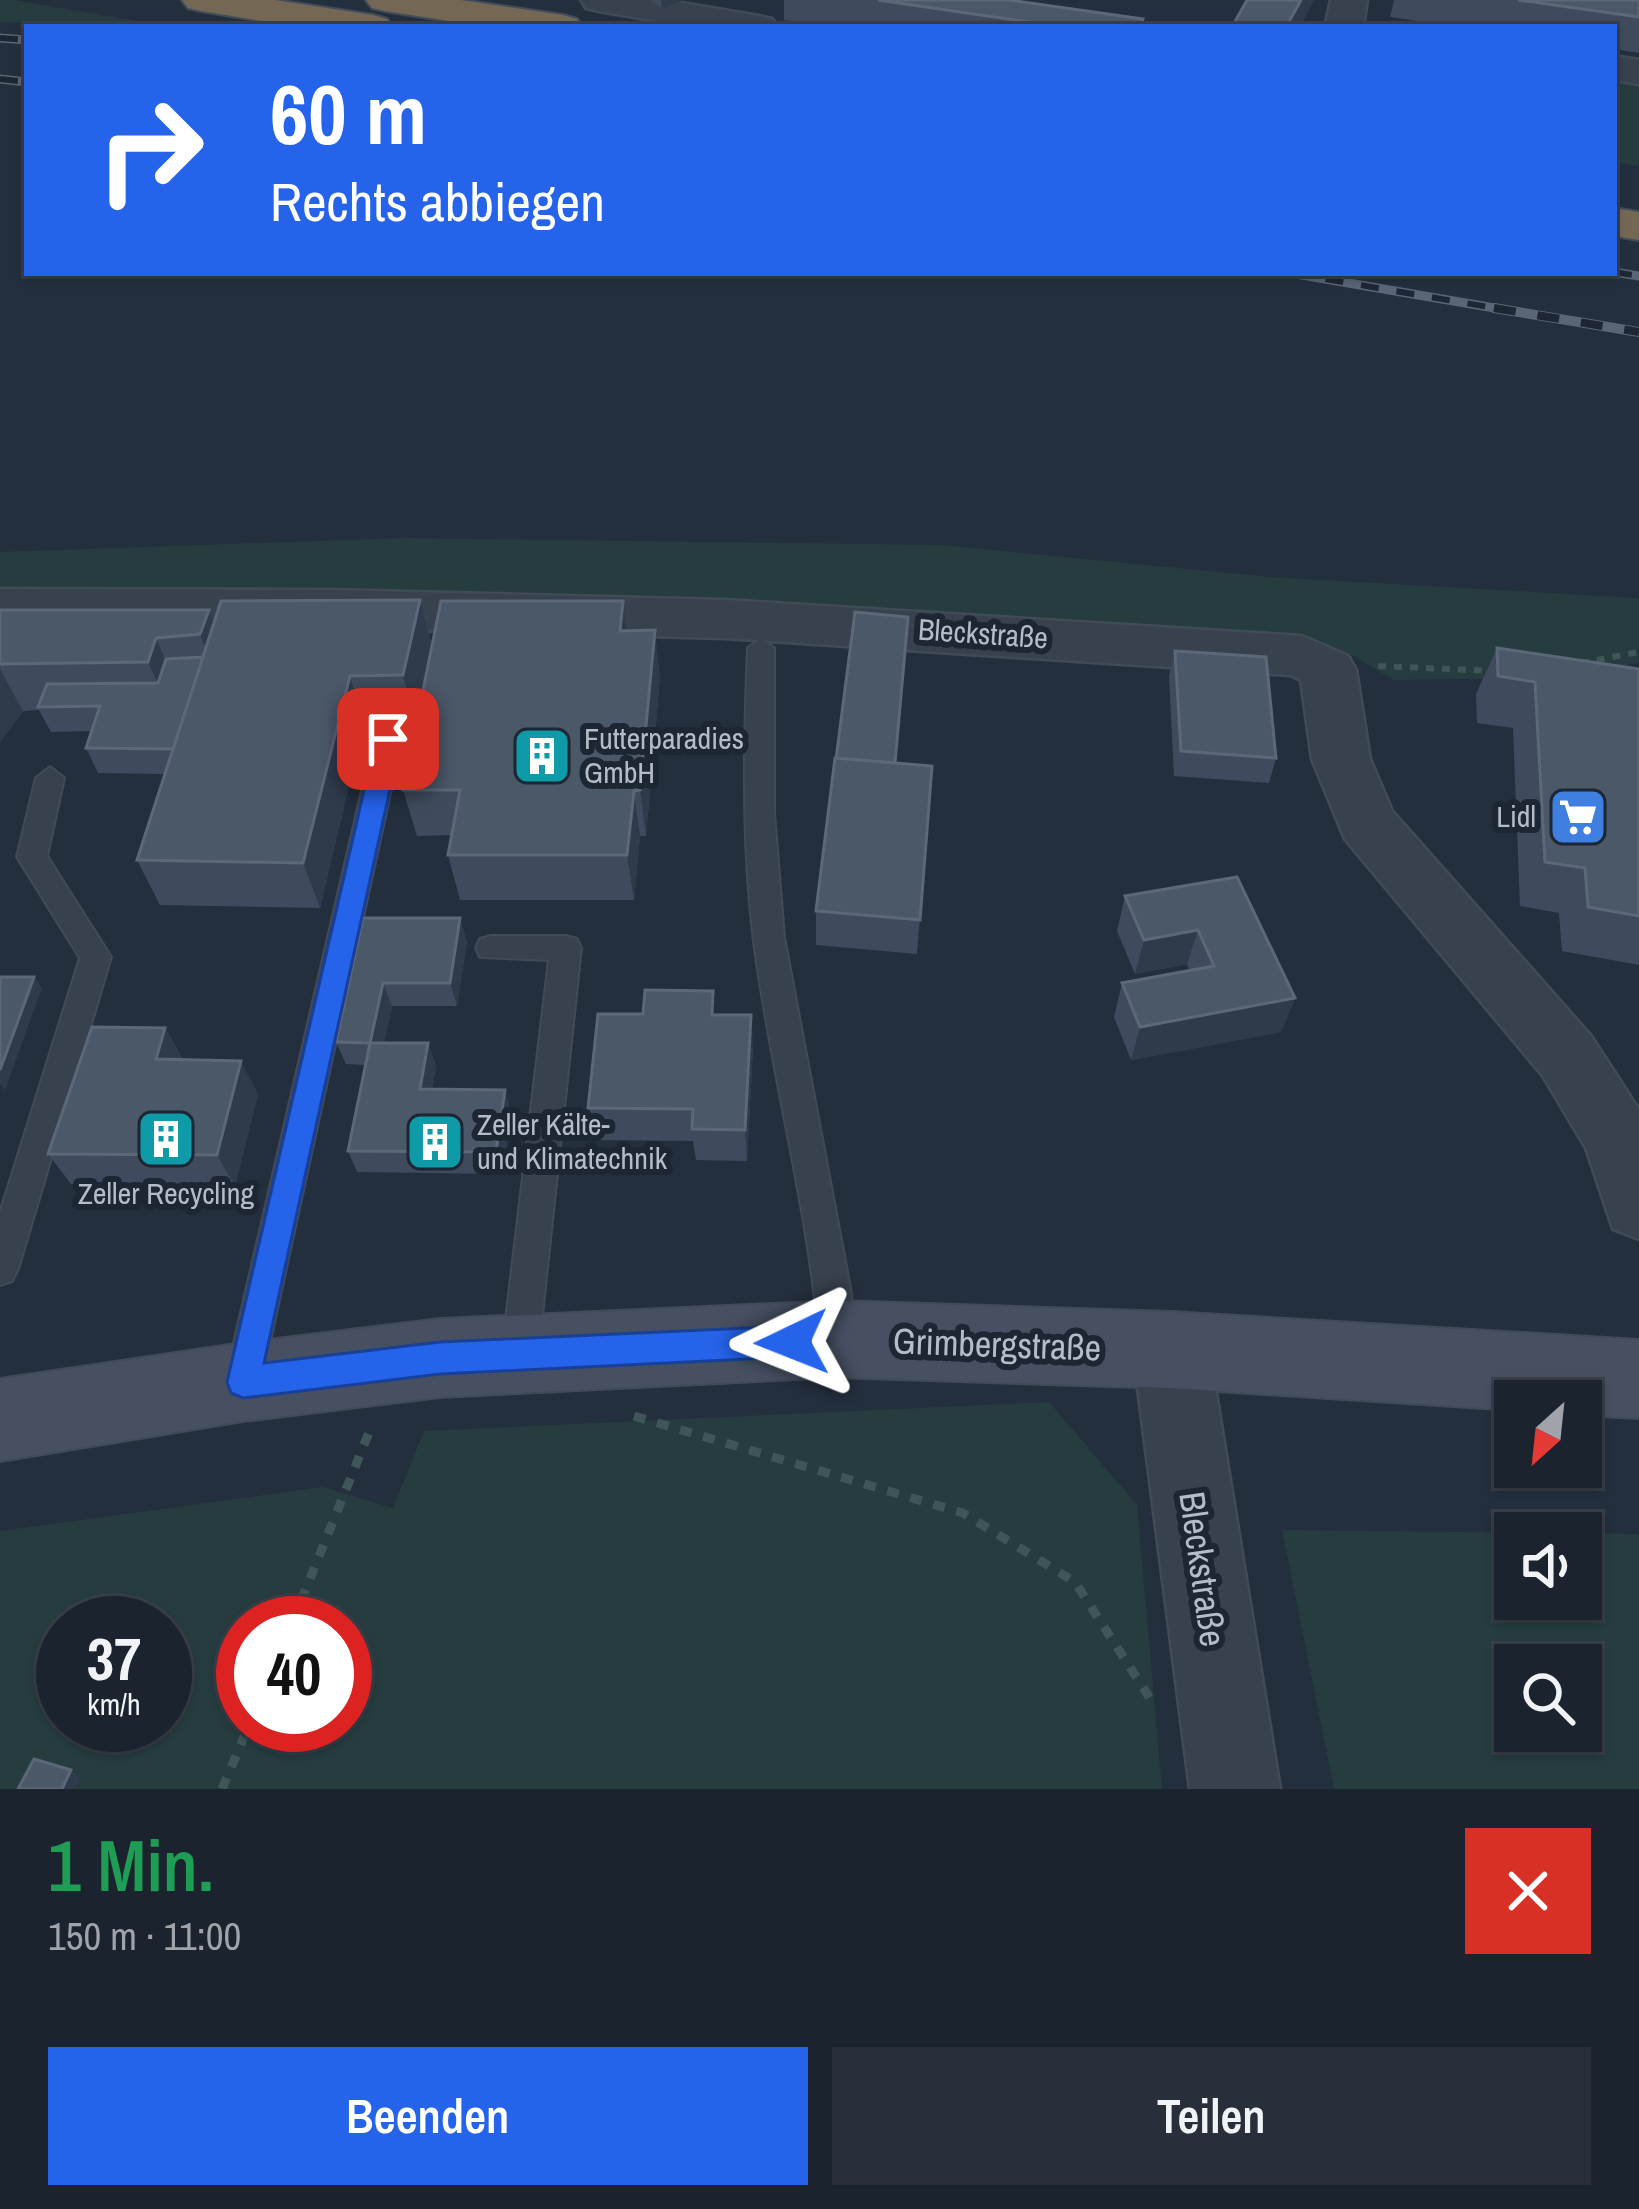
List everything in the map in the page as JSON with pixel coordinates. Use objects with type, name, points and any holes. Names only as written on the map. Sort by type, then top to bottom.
[{"type":"highway","points":[[201,0],[354,24]]},
{"type":"highway","points":[[385,0],[543,24]]},
{"type":"street","points":[[599,0],[743,16]]},
{"type":"street","name":"Bleckstraße","points":[[0,608],[330,609],[725,619],[1302,656],[1328,670]]},
{"type":"street","points":[[1328,670],[1341,759],[1367,823],[1567,1056],[1618,1139],[1639,1206]]},
{"type":"street","name":"Grimbergstraße","points":[[0,1420],[243,1382],[440,1358],[837,1340],[1171,1350],[1639,1379]]},
{"type":"street","name":"Bleckstraße","points":[[1171,1350],[1233,1778]]},
{"type":"lane","points":[[761,649],[756,781],[774,975],[832,1266],[837,1340]]},
{"type":"lane","points":[[243,1382],[388,739]]},
{"type":"lane","points":[[0,1269],[96,957],[32,857],[50,778]]},
{"type":"lane","points":[[491,948],[566,948],[562,1019],[520,1354]]},
{"type":"path","points":[[1560,667],[1639,652]]},
{"type":"path","points":[[1328,670],[1378,666],[1516,671]]},
{"type":"path","points":[[303,1596],[372,1422],[440,1358]]},
{"type":"path","points":[[622,1412],[963,1514],[1075,1582],[1164,1720],[1233,1778]]},
{"type":"path","points":[[223,1789],[238,1752]]},
{"type":"green space","points":[[0,0],[13,0],[156,24],[70,24],[0,22]]},
{"type":"green space","points":[[1617,80],[1639,84],[1639,166],[1617,162]]},
{"type":"green space","points":[[403,538],[943,545],[1270,577],[1639,598],[1639,663],[1544,678],[1394,680],[1352,655],[0,601],[0,552]]},
{"type":"green space","points":[[1049,1402],[1137,1505],[1162,1789],[0,1789],[0,1531],[323,1487],[393,1508],[424,1431]]},
{"type":"green space","points":[[1282,1530],[1494,1532],[1494,1620],[1602,1620],[1602,1533],[1639,1534],[1639,1789],[1334,1789]]},
{"type":"building","points":[[878,0],[1009,0],[1143,19],[1141,24],[1042,24]]},
{"type":"building","points":[[1247,0],[1301,0],[1288,24],[1234,24]]},
{"type":"building","points":[[1518,0],[1639,0],[1639,17]]},
{"type":"building","points":[[420,600],[403,675],[350,676],[303,863],[137,860],[221,601]]},
{"type":"building","name":"Futterparadies GmbH","points":[[441,601],[623,601],[620,631],[655,630],[640,790],[634,791],[627,855],[448,855],[460,790],[403,790]]},
{"type":"building","points":[[0,610],[209,610],[200,634],[156,638],[148,662],[0,664]]},
{"type":"building","points":[[855,612],[908,617],[895,763],[836,759]]},
{"type":"building","points":[[1497,648],[1639,669],[1639,916],[1588,907],[1585,868],[1545,862],[1535,682],[1498,676]]},
{"type":"building","points":[[1175,651],[1266,657],[1276,758],[1181,751]]},
{"type":"building","points":[[203,657],[173,749],[86,748],[100,706],[38,707],[47,684],[158,683],[166,659]]},
{"type":"building","points":[[835,758],[932,766],[920,920],[816,911]]},
{"type":"building","points":[[1237,877],[1295,998],[1140,1027],[1122,983],[1214,966],[1198,930],[1144,940],[1125,896]]},
{"type":"building","points":[[363,918],[460,918],[450,983],[383,983],[370,1043],[336,1042]]},
{"type":"building","points":[[0,977],[34,977],[0,1070]]},
{"type":"building","points":[[645,990],[713,991],[712,1015],[751,1015],[745,1130],[692,1129],[693,1109],[588,1108],[598,1014],[643,1014]]},
{"type":"building","points":[[92,1027],[165,1028],[156,1059],[241,1061],[217,1155],[48,1154]]},
{"type":"building","name":"Zeller Kälte- und Klimatechnik","points":[[370,1043],[428,1043],[420,1089],[505,1090],[496,1152],[348,1151]]},
{"type":"building","points":[[34,1759],[71,1770],[62,1789],[18,1789]]},
{"type":"railway","points":[[0,38],[24,40]]},
{"type":"railway","points":[[0,79],[24,82]]},
{"type":"railway","points":[[1617,272],[1639,276]]},
{"type":"railway","points":[[1308,276],[1508,310]]},
{"type":"railway","points":[[1494,308],[1508,310]]},
{"type":"railway","points":[[1508,310],[1639,332]]},
{"type":"place","name":"Futterparadies GmbH","points":[[542,756]]},
{"type":"place","name":"Lidl","points":[[1578,817]]},
{"type":"place","name":"Zeller Recycling","points":[[166,1139]]},
{"type":"place","name":"Zeller Kälte- und Klimatechnik","points":[[435,1142]]},
{"type":"route","points":[[388,739],[243,1382],[440,1358],[792,1342]]}]
